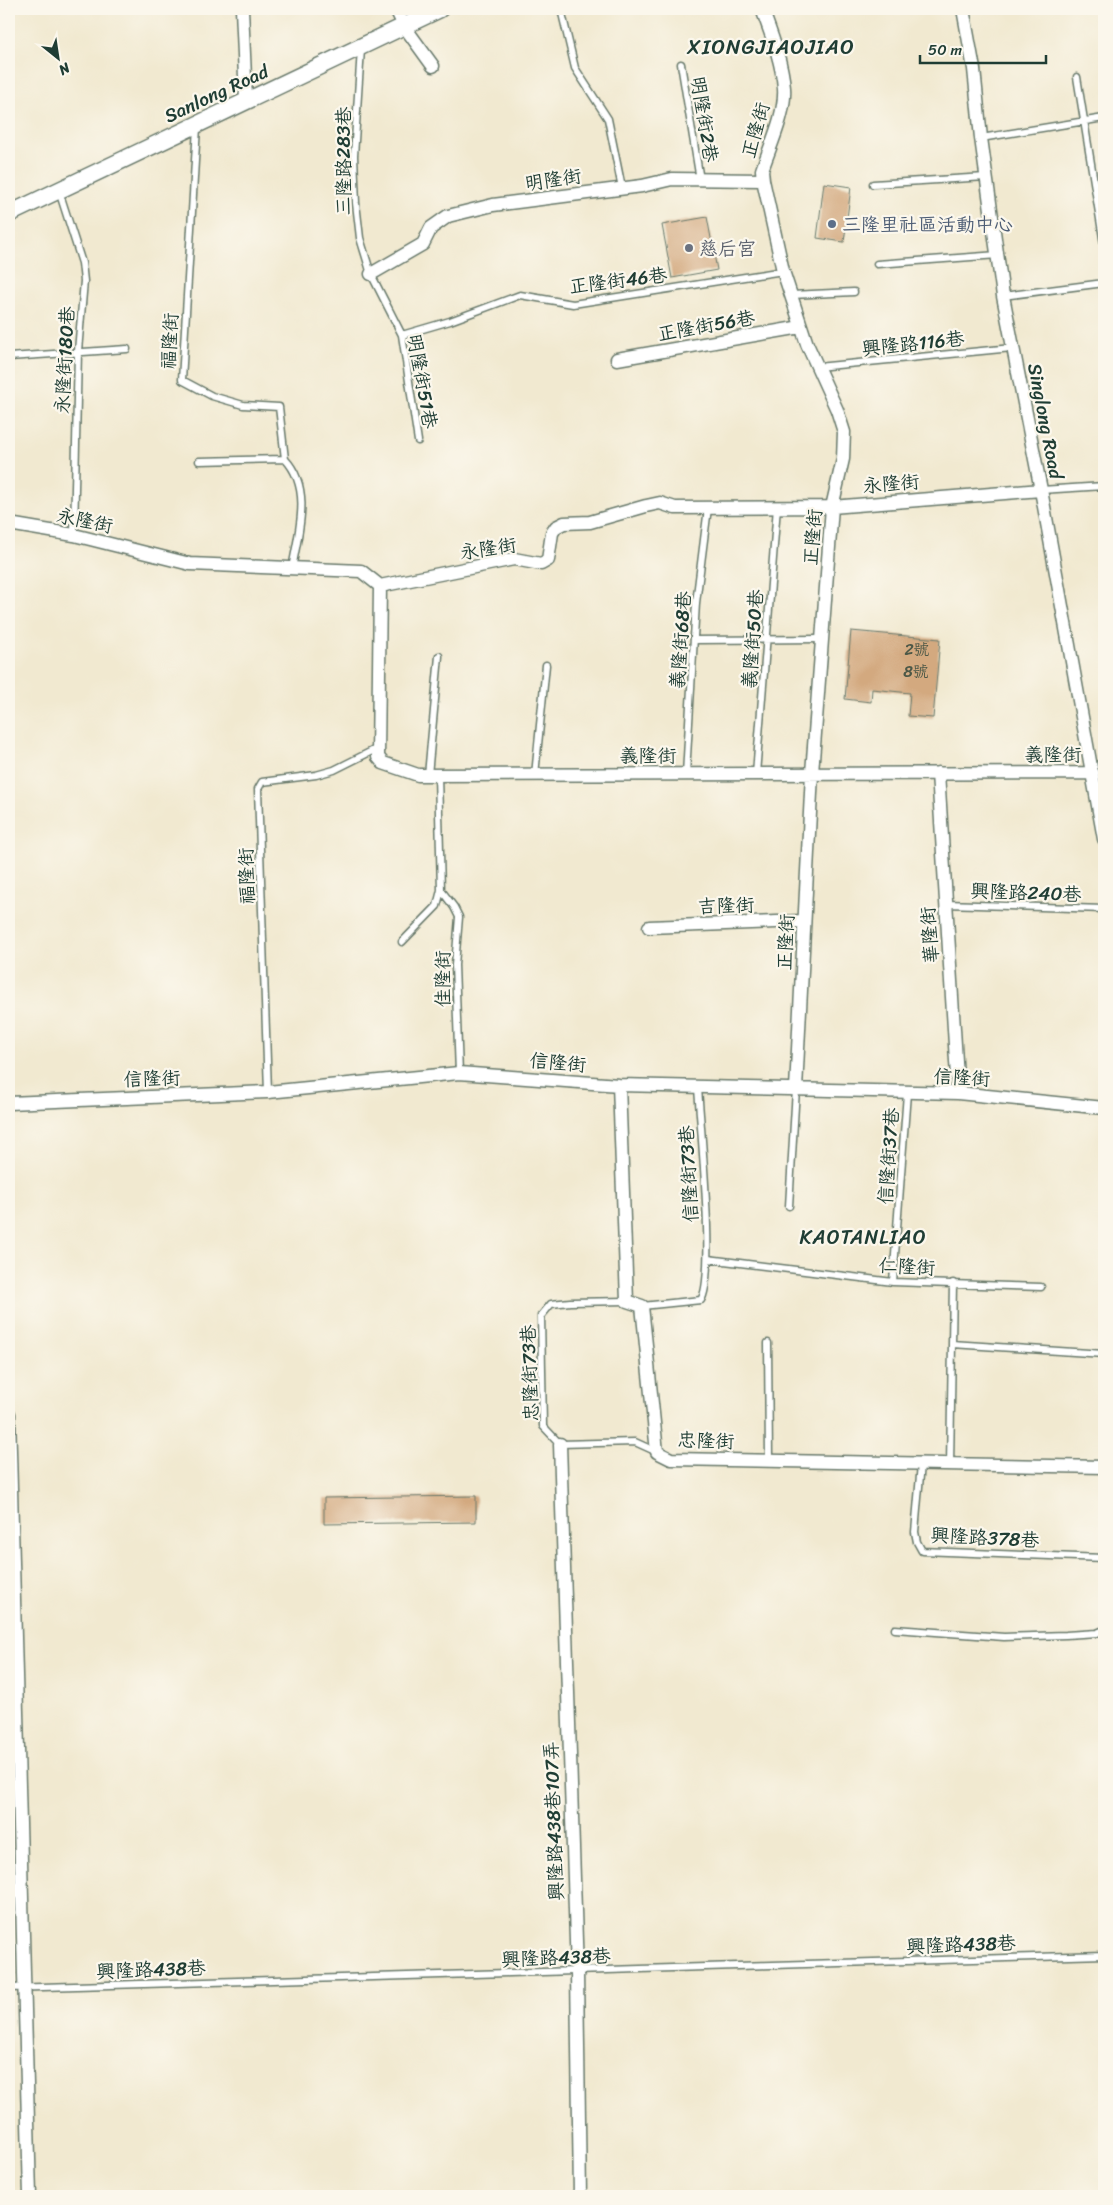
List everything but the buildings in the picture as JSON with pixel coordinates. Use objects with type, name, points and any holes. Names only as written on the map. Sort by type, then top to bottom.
[{"type":"street","points":[[242,9],[246,100]]},
{"type":"street","points":[[396,9],[404,26],[434,66]]},
{"type":"street","name":"Sanlong Road","points":[[9,214],[440,9]]},
{"type":"street","name":"正隆街","points":[[762,9],[781,66],[785,89],[782,109],[762,170],[762,180],[783,271],[801,327],[837,410],[844,432],[843,459],[832,507],[812,773],[796,1089]]},
{"type":"street","name":"Singlong Road","points":[[963,9],[974,68],[981,138],[1003,296],[1041,490],[1104,839]]},
{"type":"street","name":"明隆街","points":[[371,274],[423,244],[432,228],[448,216],[493,206],[672,179],[762,180]]},
{"type":"street","name":"正隆街56巷","points":[[617,359],[801,327]]},
{"type":"street","name":"永隆街","points":[[9,524],[74,535],[190,564],[361,571],[380,586],[514,559],[542,564],[548,560],[552,533],[556,527],[564,523],[590,522],[660,503],[675,508],[832,507],[1041,490]]},
{"type":"street","points":[[378,748],[380,586]]},
{"type":"street","name":"義隆街","points":[[378,748],[378,757],[383,763],[418,775],[1093,773]]},
{"type":"street","name":"華隆街","points":[[938,773],[958,1094]]},
{"type":"street","name":"吉隆街","points":[[649,927],[804,921]]},
{"type":"street","name":"信隆街","points":[[9,1103],[268,1092],[459,1073],[619,1086],[958,1094],[1104,1108]]},
{"type":"street","points":[[619,1086],[626,1301],[642,1306]]},
{"type":"street","name":"忠隆街","points":[[642,1306],[657,1452],[671,1460],[769,1460],[1104,1467]]},
{"type":"street","points":[[9,1414],[30,2196]]},
{"type":"street","name":"興隆路438巷107弄","points":[[560,1444],[576,1972],[580,2196]]},
{"type":"lane","points":[[561,9],[575,68],[608,119],[622,188]]},
{"type":"lane","name":"三隆路283巷","points":[[361,47],[354,156],[356,203],[360,238],[371,274]]},
{"type":"lane","name":"明隆街2巷","points":[[681,64],[700,180]]},
{"type":"lane","points":[[1077,77],[1104,244]]},
{"type":"lane","points":[[981,138],[1104,118]]},
{"type":"lane","name":"福隆街","points":[[197,124],[182,380],[212,396],[243,405],[279,406],[285,459],[291,465],[301,489],[302,511],[292,569]]},
{"type":"lane","points":[[873,184],[986,177]]},
{"type":"lane","name":"永隆街180巷","points":[[59,191],[82,262],[84,281],[78,351],[74,535]]},
{"type":"lane","points":[[877,264],[998,255]]},
{"type":"lane","name":"正隆街46巷","points":[[402,335],[450,321],[520,295],[573,304],[783,271]]},
{"type":"lane","name":"明隆街51巷","points":[[371,274],[402,335],[418,440]]},
{"type":"lane","points":[[1003,296],[1104,283]]},
{"type":"lane","points":[[791,295],[854,292]]},
{"type":"lane","name":"興隆路116巷","points":[[817,367],[1012,348]]},
{"type":"lane","points":[[9,357],[127,349]]},
{"type":"lane","points":[[199,461],[285,459]]},
{"type":"lane","points":[[1041,490],[1104,486]]},
{"type":"lane","name":"義隆街50巷","points":[[756,774],[777,507]]},
{"type":"lane","name":"義隆街68巷","points":[[686,774],[696,603],[708,508]]},
{"type":"lane","points":[[694,640],[822,639]]},
{"type":"lane","name":"佳隆街","points":[[402,942],[437,906],[441,890],[433,775],[439,656]]},
{"type":"lane","points":[[536,775],[546,665]]},
{"type":"lane","name":"福隆街","points":[[268,1092],[258,790],[262,782],[316,775],[334,770],[378,748]]},
{"type":"lane","name":"佳隆街","points":[[441,890],[459,917],[455,965],[459,1073]]},
{"type":"lane","name":"興隆路240巷","points":[[946,904],[1104,909]]},
{"type":"lane","name":"信隆街73巷","points":[[642,1306],[701,1300],[705,1294],[708,1259],[698,1087]]},
{"type":"lane","points":[[789,1206],[796,1089]]},
{"type":"lane","name":"信隆街37巷","points":[[893,1282],[908,1093]]},
{"type":"lane","name":"仁隆街","points":[[708,1259],[893,1282],[953,1283],[950,1465]]},
{"type":"lane","points":[[953,1283],[1041,1287]]},
{"type":"lane","name":"忠隆街73巷","points":[[560,1444],[543,1426],[541,1316],[551,1304],[626,1301]]},
{"type":"lane","points":[[768,1343],[769,1460]]},
{"type":"lane","points":[[952,1344],[1104,1354]]},
{"type":"lane","points":[[560,1444],[636,1442],[657,1452]]},
{"type":"lane","name":"興隆路378巷","points":[[921,1464],[915,1532],[917,1542],[922,1551],[1104,1558]]},
{"type":"lane","points":[[895,1629],[1004,1637],[1066,1636],[1098,1633],[1104,1630]]},
{"type":"lane","name":"興隆路438巷","points":[[9,1988],[576,1972],[1104,1954]]},
{"type":"place","name":"三隆里社區活動中心","points":[[832,224]]},
{"type":"place","name":"慈后宮","points":[[689,248]]},
{"type":"district","name":"XIONGJIAOJIAO","points":[[771,47]]},
{"type":"district","name":"KAOTANLIAO","points":[[863,1237]]}]
